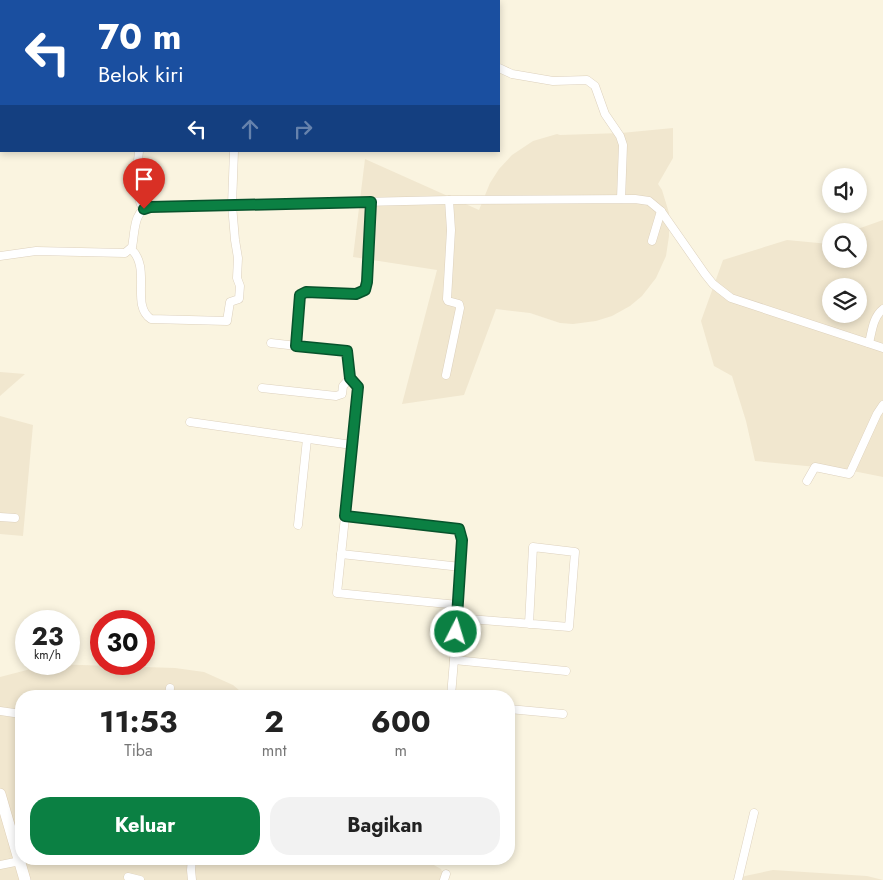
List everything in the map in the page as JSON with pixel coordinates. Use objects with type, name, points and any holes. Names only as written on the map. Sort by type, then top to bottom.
[{"type":"main road","points":[[0,794],[3,816],[15,833]]},
{"type":"main road","points":[[21,865],[25,880]]},
{"type":"street","points":[[500,68],[512,74],[553,81],[587,80],[595,86],[604,114],[620,136],[623,145],[621,199]]},
{"type":"street","points":[[139,152],[137,191],[139,201],[144,209]]},
{"type":"street","points":[[131,249],[137,256],[141,266],[142,305],[147,316],[151,319],[226,322],[230,302],[239,299],[240,286],[237,278],[238,258],[232,205],[234,152]]},
{"type":"street","points":[[131,249],[138,214],[150,207],[449,200],[636,199],[649,201],[661,212],[713,284],[731,298],[883,348]]},
{"type":"street","points":[[446,375],[460,308],[459,304],[447,299],[451,230],[449,200]]},
{"type":"street","points":[[296,346],[300,295],[306,292],[356,294],[365,290],[371,202]]},
{"type":"street","points":[[652,241],[661,212]]},
{"type":"street","points":[[0,256],[36,251],[121,253],[131,249]]},
{"type":"street","points":[[869,344],[874,320],[883,308]]},
{"type":"street","points":[[271,343],[347,351],[350,378],[358,387],[337,593],[458,605]]},
{"type":"street","points":[[336,396],[342,394],[343,386],[350,378]]},
{"type":"street","points":[[262,388],[357,398]]},
{"type":"street","points":[[807,481],[815,467],[850,473],[883,405]]},
{"type":"street","points":[[190,422],[352,445]]},
{"type":"street","points":[[298,525],[307,439]]},
{"type":"street","points":[[345,516],[459,529],[462,540],[461,567],[452,690]]},
{"type":"street","points":[[0,517],[15,518]]},
{"type":"street","points":[[458,618],[529,624],[569,627],[575,552],[533,547],[529,624]]},
{"type":"street","points":[[341,554],[461,567]]},
{"type":"street","points":[[454,660],[566,671]]},
{"type":"street","points":[[515,709],[563,714]]},
{"type":"street","points":[[0,711],[15,713]]},
{"type":"street","points":[[738,880],[754,813]]},
{"type":"street","points":[[0,865],[15,862]]},
{"type":"street","points":[[191,865],[192,880]]},
{"type":"street","points":[[128,877],[140,880]]},
{"type":"shaded area","points":[[673,128],[673,158],[658,184],[662,190],[669,213],[669,236],[666,256],[656,278],[642,296],[630,306],[612,316],[596,321],[573,324],[560,323],[530,313],[496,309],[464,395],[402,404],[437,270],[353,257],[365,159],[479,210],[490,183],[499,169],[512,155],[533,141],[557,134],[621,133]]},
{"type":"shaded area","points":[[883,220],[883,477],[848,470],[755,461],[746,421],[732,376],[714,366],[701,321],[723,260],[787,240],[822,243],[822,268],[867,268],[867,226]]},
{"type":"shaded area","points":[[0,372],[25,374],[0,396]]},
{"type":"shaded area","points":[[0,416],[33,425],[23,536],[0,534]]},
{"type":"shaded area","points":[[80,665],[90,665],[90,675],[155,675],[155,667],[204,672],[233,685],[239,690],[15,690],[15,865],[434,865],[441,869],[446,880],[0,880],[0,677],[15,673],[15,675],[80,675]]},
{"type":"shaded area","points":[[773,870],[867,876],[883,880],[737,880],[745,876]]},
{"type":"route","points":[[144,209],[150,207],[371,202],[365,290],[359,294],[306,292],[300,295],[296,346],[347,351],[350,378],[358,387],[345,516],[459,529],[462,540],[456,632]]}]
